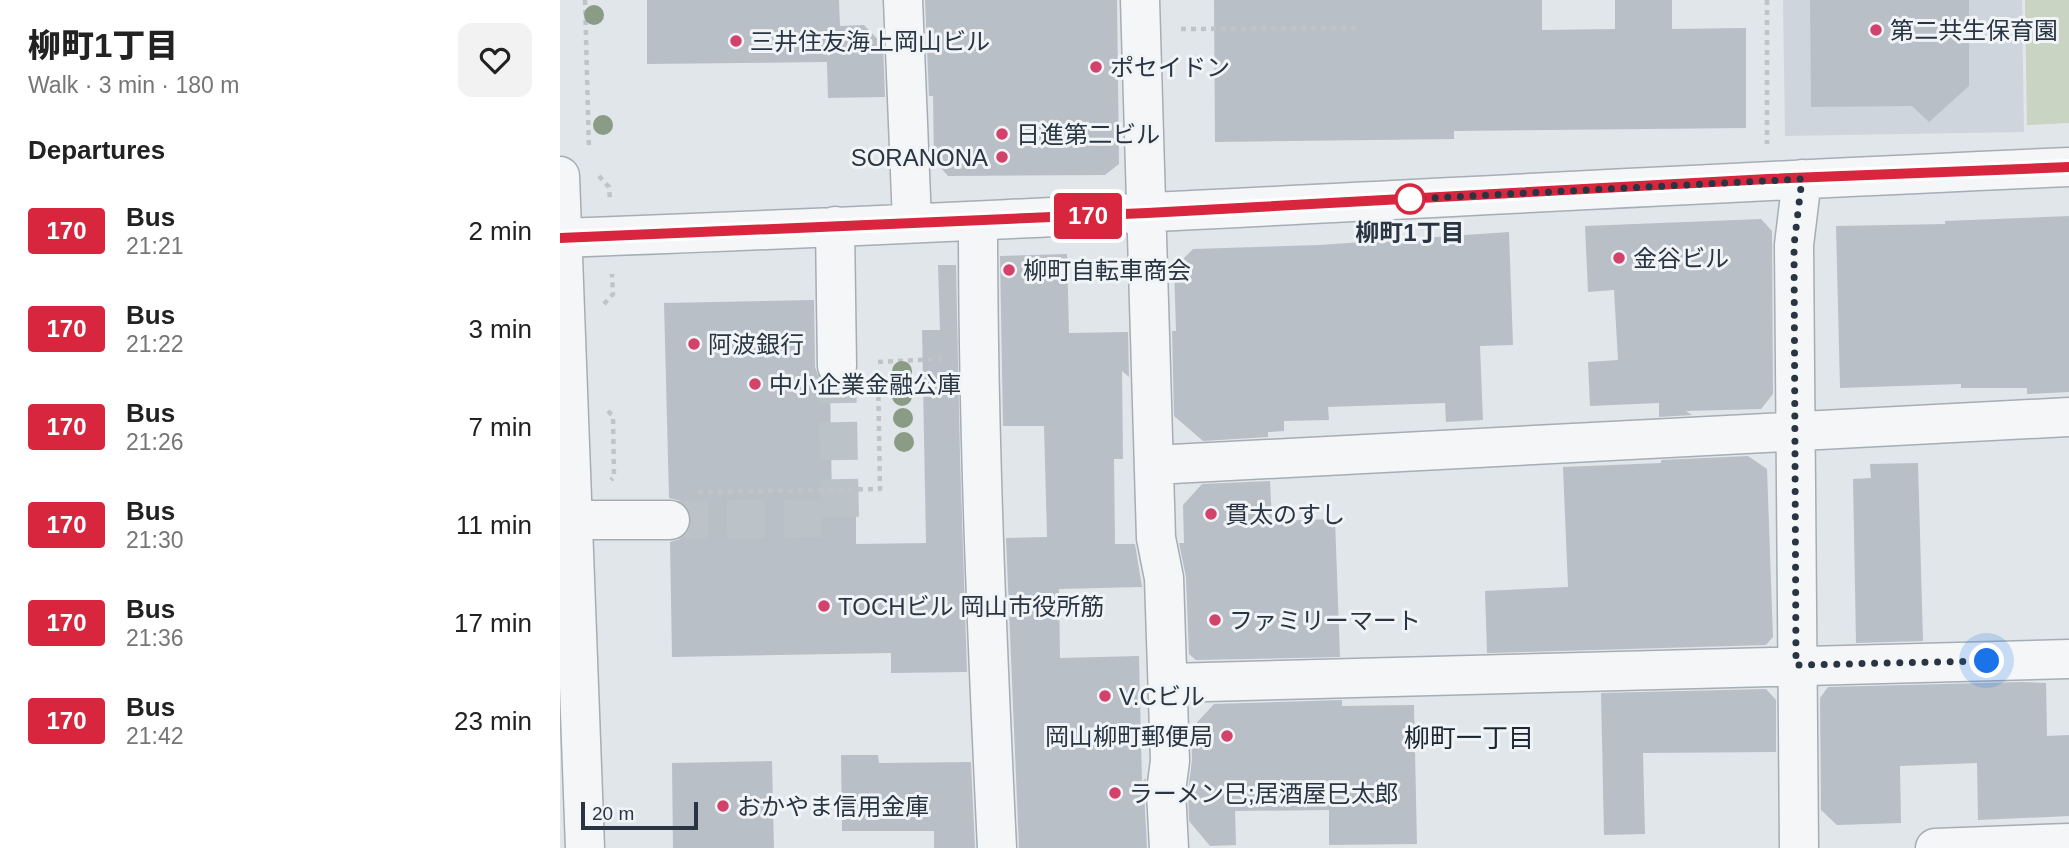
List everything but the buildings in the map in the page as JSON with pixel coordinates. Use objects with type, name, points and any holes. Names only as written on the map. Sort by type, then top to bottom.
[{"type":"street","points":[[903,0],[912,222]]},
{"type":"street","points":[[1140,0],[1156,538],[1164,578],[1168,683],[1170,761],[1166,791],[1169,848]]},
{"type":"street","points":[[581,166],[561,238],[585,848]]},
{"type":"street","points":[[561,238],[1147,213],[1785,179],[2069,167]]},
{"type":"street","points":[[1785,179],[1794,245],[1798,848]]},
{"type":"street","points":[[978,220],[980,357],[997,848]]},
{"type":"street","points":[[835,226],[837,366]]},
{"type":"street","points":[[1154,466],[2069,417]]},
{"type":"street","points":[[572,520],[678,506]]},
{"type":"street","points":[[1168,683],[2069,659]]},
{"type":"street","points":[[1936,848],[2069,843]]},
{"type":"path","points":[[585,0],[581,166],[609,187]]},
{"type":"path","points":[[1767,0],[1785,179]]},
{"type":"path","points":[[1172,29],[1359,28]]},
{"type":"path","points":[[678,506],[880,489],[878,361],[980,357]]},
{"type":"shaded area","points":[[1783,0],[2022,0],[2024,132],[1785,136]]},
{"type":"green space","points":[[2025,0],[2069,0],[2069,123],[2027,125]]},
{"type":"tunnel","points":[[670,520],[840,518],[837,366]]},
{"type":"bus line","name":"170","points":[[560,238],[1147,213],[1768,179],[2069,167]]},
{"type":"place","name":"第二共生保育園","points":[[1876,30]]},
{"type":"place","name":"三井住友海上岡山ビル","points":[[736,41]]},
{"type":"place","name":"ポセイドン","points":[[1096,67]]},
{"type":"place","name":"日進第二ビル","points":[[1002,134]]},
{"type":"place","name":"SORANONA","points":[[1002,157]]},
{"type":"place","name":"柳町1丁目","points":[[1410,199]]},
{"type":"place","name":"金谷ビル","points":[[1619,258]]},
{"type":"place","name":"柳町自転車商会","points":[[1009,270]]},
{"type":"place","name":"阿波銀行","points":[[694,344]]},
{"type":"place","name":"中小企業金融公庫","points":[[755,384]]},
{"type":"place","name":"貫太のすし","points":[[1211,514]]},
{"type":"place","name":"TOCHビル 岡山市役所筋","points":[[824,606]]},
{"type":"place","name":"ファミリーマート","points":[[1215,620]]},
{"type":"place","name":"V.Cビル","points":[[1105,696]]},
{"type":"place","name":"岡山柳町郵便局","points":[[1227,736]]},
{"type":"place","name":"ラーメン巳;居酒屋巳太郎","points":[[1115,793]]},
{"type":"place","name":"おかやま信用金庫","points":[[723,806]]},
{"type":"district","name":"柳町一丁目","points":[[1469,738]]},
{"type":"route","points":[[1410,199],[1802,179],[1794,245],[1796,665],[1987,661]]}]
